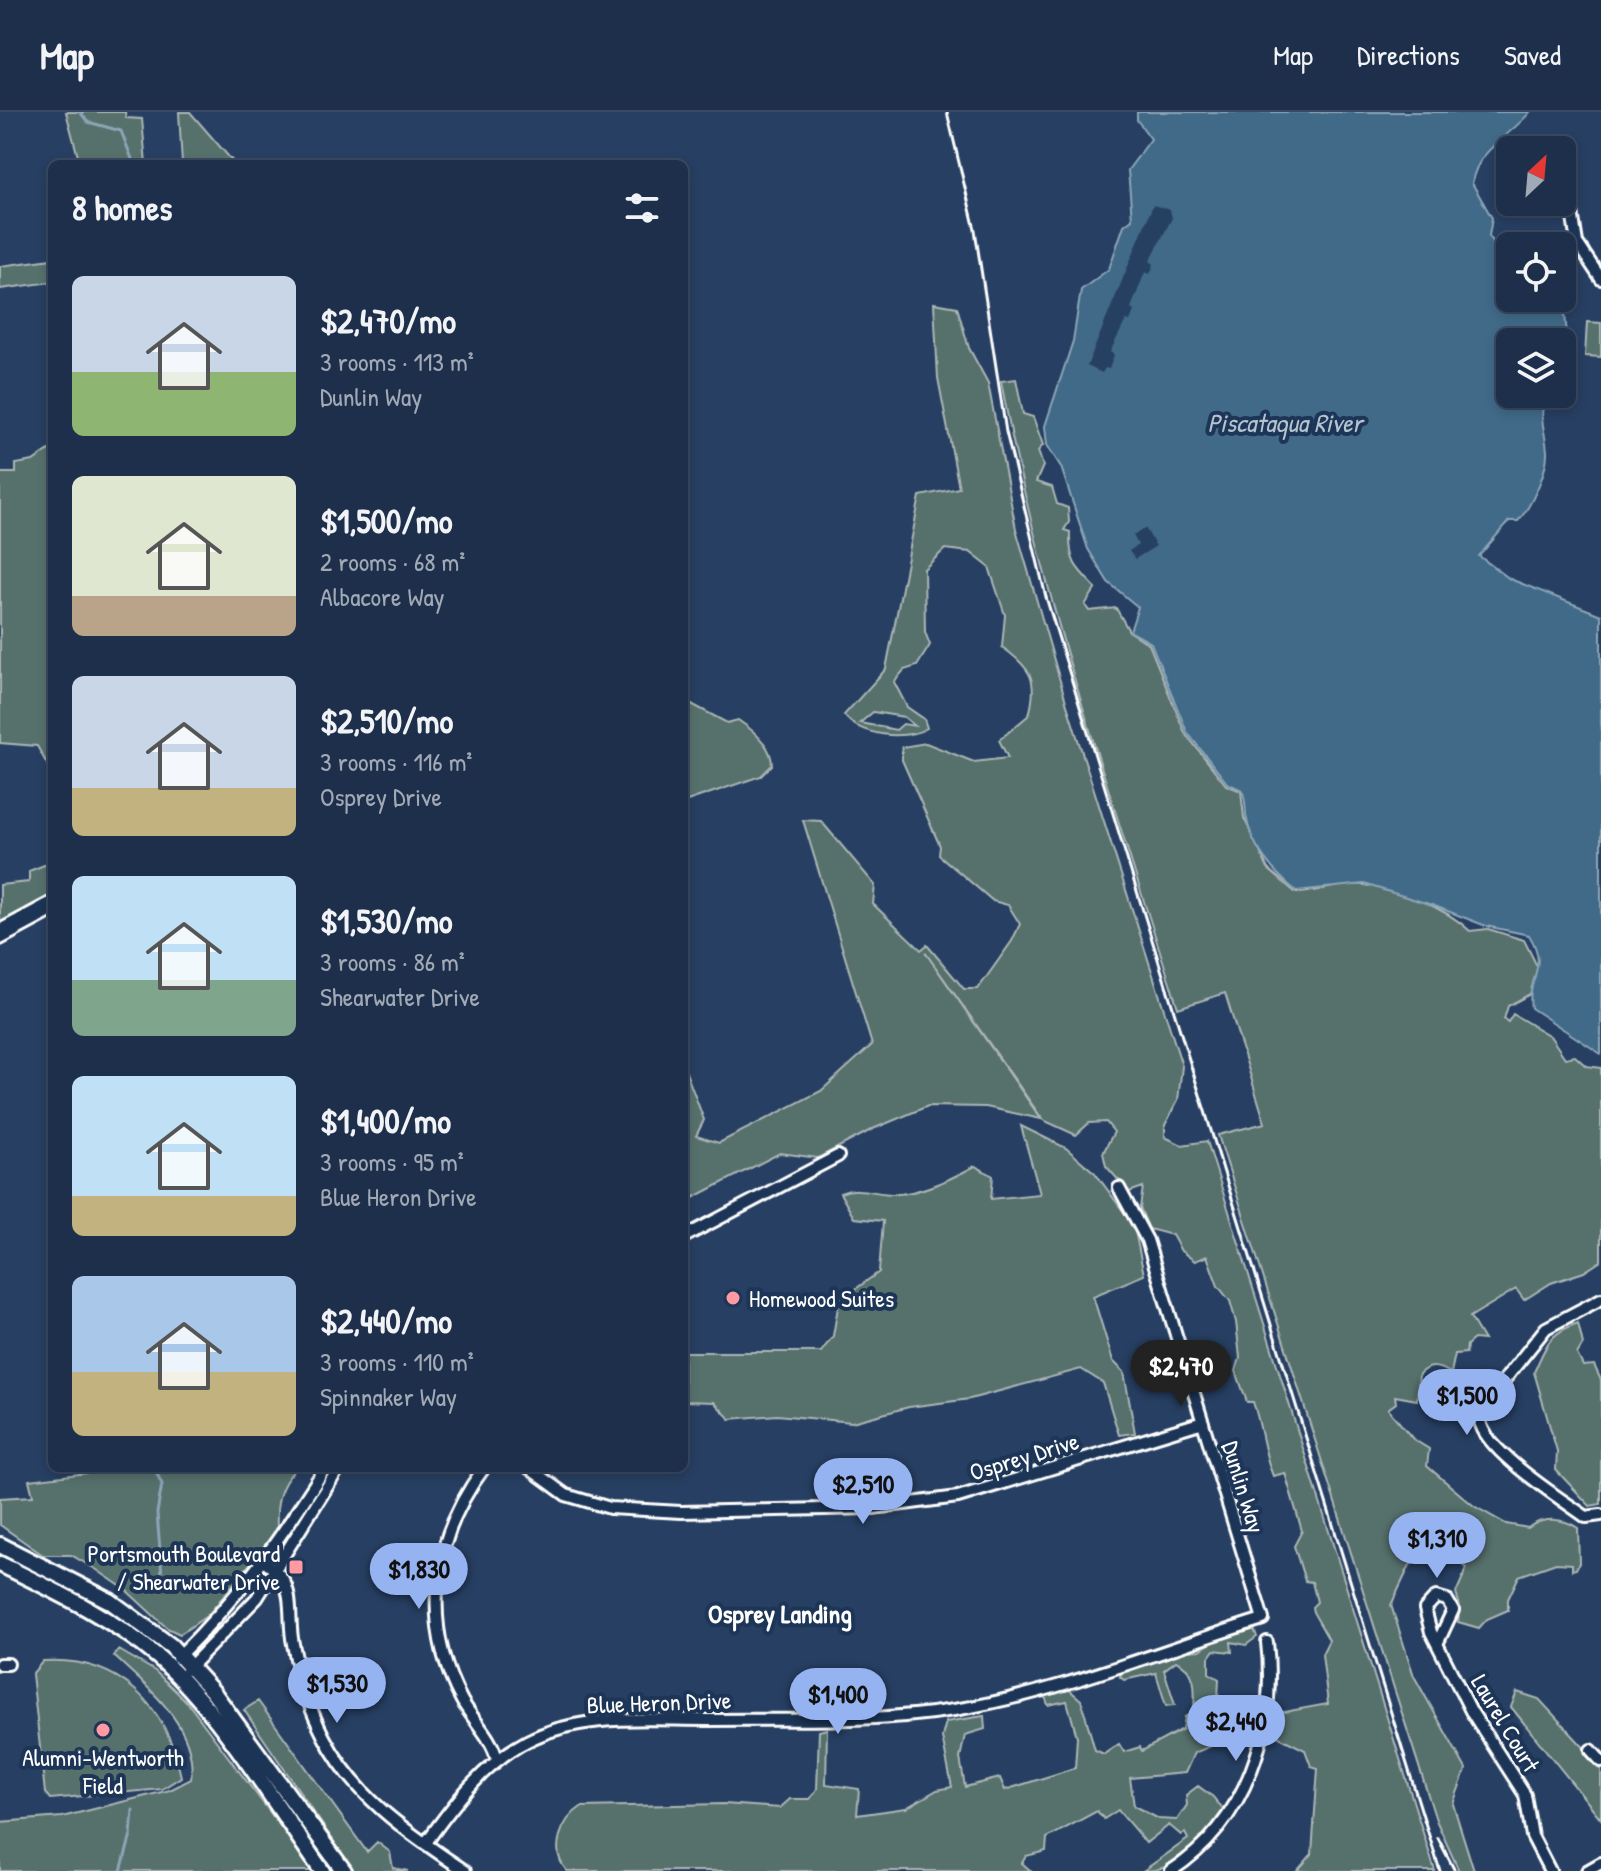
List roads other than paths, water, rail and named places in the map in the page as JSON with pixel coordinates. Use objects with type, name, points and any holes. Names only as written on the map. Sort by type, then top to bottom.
[{"type":"main road","points":[[0,1545],[110,1601],[180,1654],[344,1871]]},
{"type":"main road","points":[[0,1564],[105,1618],[168,1666],[322,1871]]},
{"type":"street","points":[[1573,216],[1577,243],[1598,277]]},
{"type":"street","points":[[0,930],[48,904]]},
{"type":"street","points":[[0,939],[48,913]]},
{"type":"street","points":[[688,1235],[838,1156]]},
{"type":"street","name":"Dunlin Way","points":[[1119,1188],[1147,1240],[1263,1619]]},
{"type":"street","points":[[1600,1303],[1546,1328],[1485,1404],[1481,1427],[1490,1441],[1586,1517],[1601,1515]]},
{"type":"street","name":"Osprey Drive","points":[[534,1472],[566,1495],[610,1508],[681,1512],[873,1508],[931,1502],[974,1493],[1203,1422]]},
{"type":"street","points":[[168,1666],[224,1611],[263,1561],[322,1472]]},
{"type":"street","points":[[179,1677],[247,1610],[276,1571],[337,1472]]},
{"type":"street","points":[[481,1472],[462,1500],[446,1539],[435,1600],[445,1663],[463,1702],[497,1759]]},
{"type":"street","points":[[263,1561],[276,1571],[288,1593],[292,1638],[301,1680],[323,1736],[346,1772],[373,1804],[465,1871]]},
{"type":"street","name":"Blue Heron Drive","points":[[425,1844],[458,1800],[497,1759],[539,1735],[592,1722],[865,1718],[968,1707],[1054,1685],[1263,1619]]},
{"type":"street","points":[[1171,1871],[1215,1832],[1251,1771],[1269,1711],[1267,1642]]},
{"type":"street","name":"Laurel Court","points":[[1438,1642],[1471,1711],[1525,1795],[1532,1836],[1550,1871]]},
{"type":"street","points":[[1591,1750],[1601,1761]]},
{"type":"street","points":[[1587,1871],[1601,1863]]},
{"type":"water","name":"Piscataqua River","points":[[1137,112],[1530,112],[1506,136],[1496,136],[1496,145],[1480,161],[1472,183],[1492,218],[1489,236],[1496,246],[1496,312],[1565,312],[1566,328],[1496,328],[1496,408],[1543,408],[1547,459],[1538,488],[1523,515],[1518,521],[1509,521],[1479,556],[1510,579],[1601,615],[1601,1054],[1531,1008],[1530,998],[1538,965],[1535,946],[1529,935],[1486,926],[1364,884],[1296,891],[1279,876],[1252,837],[1242,790],[1227,783],[1187,732],[1151,643],[1130,631],[1138,607],[1108,582],[1088,549],[1061,467],[1047,445],[1045,426],[1073,341],[1081,290],[1109,269],[1124,225],[1132,219],[1128,170],[1151,139],[1137,120]]},
{"type":"waterway","points":[[80,112],[88,122],[121,131],[132,160]]},
{"type":"waterway","points":[[156,1472],[162,1484],[157,1513],[163,1588]]},
{"type":"waterway","points":[[121,1871],[131,1835],[133,1810]]},
{"type":"railway","points":[[947,112],[975,230],[1006,432],[1046,597],[1440,1871]]},
{"type":"railway","points":[[1438,1838],[1455,1871]]},
{"type":"place","name":"Homewood Suites","points":[[733,1298]]},
{"type":"place","name":"Portsmouth Boulevard / Shearwater Drive","points":[[296,1567]]},
{"type":"place","name":"Alumni-Wentworth Field","points":[[103,1730]]},
{"type":"district","name":"Osprey Landing","points":[[780,1613]]}]
